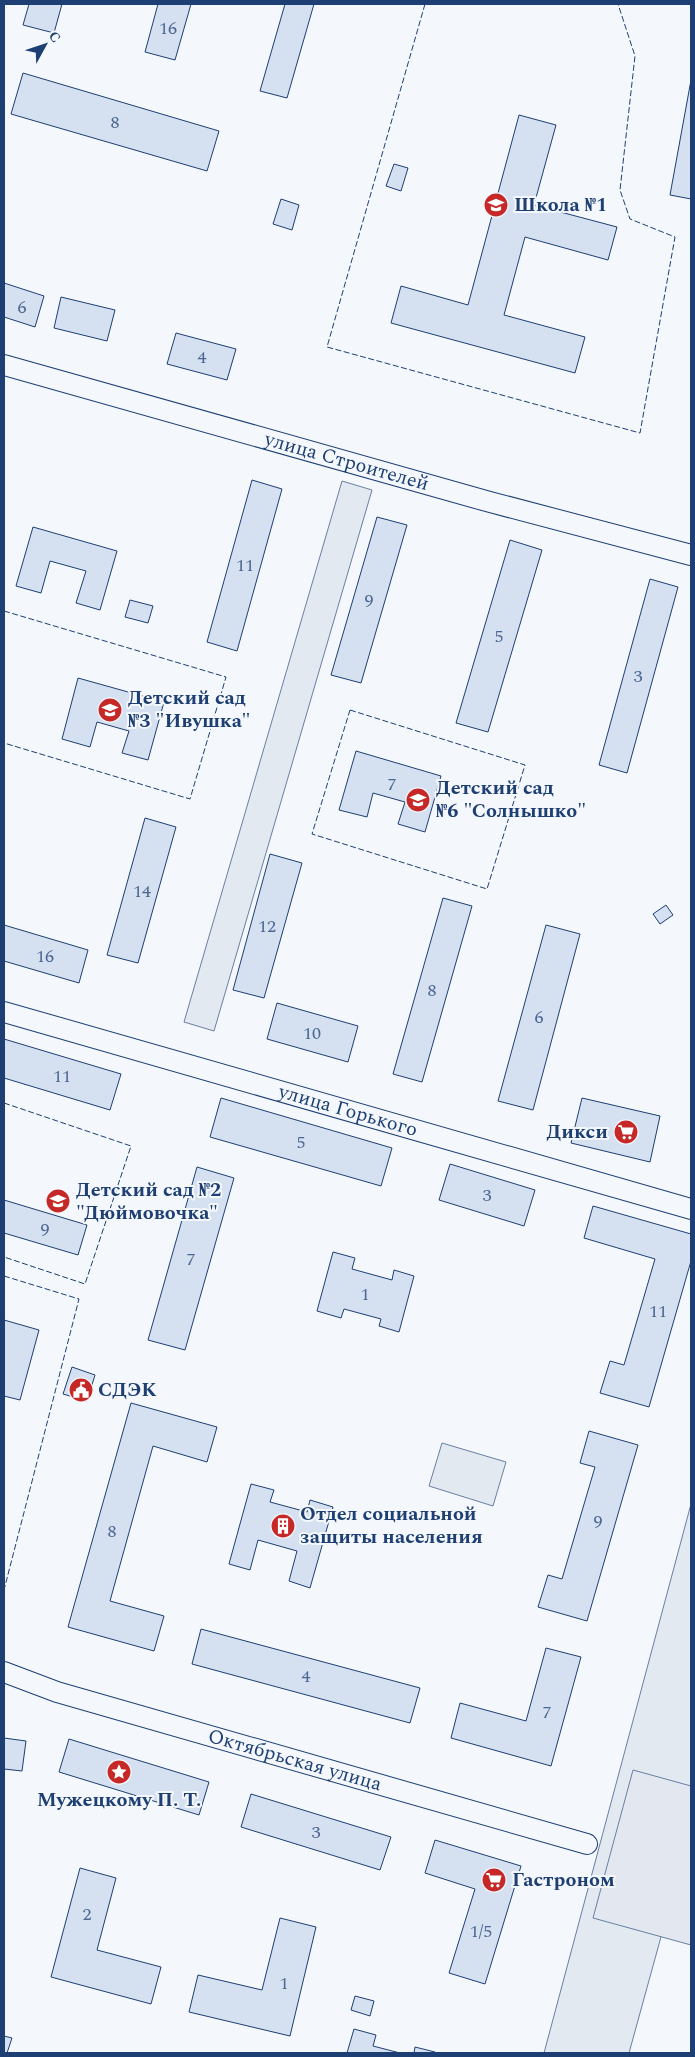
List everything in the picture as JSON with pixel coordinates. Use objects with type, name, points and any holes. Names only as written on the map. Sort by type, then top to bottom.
[{"type":"street","name":"улица Строителей","points":[[4,365],[490,502],[691,556]]},
{"type":"street","name":"улица Горького","points":[[4,1012],[691,1209]]},
{"type":"street","name":"Октябрьская улица","points":[[4,1672],[57,1692],[587,1844]]},
{"type":"shaded area","points":[[342,481],[372,490],[214,1031],[184,1022]]},
{"type":"shaded area","points":[[442,1443],[506,1462],[493,1506],[429,1486]]},
{"type":"shaded area","points":[[691,1504],[691,1828],[629,2053],[544,2053]]},
{"type":"shaded area","points":[[633,1770],[691,1786],[691,1945],[593,1918]]},
{"type":"building","points":[[29,4],[62,4],[54,33],[23,25]]},
{"type":"building","points":[[158,4],[191,4],[175,60],[145,52]]},
{"type":"building","points":[[285,4],[314,4],[287,98],[260,91]]},
{"type":"building","points":[[23,73],[219,131],[207,171],[11,114]]},
{"type":"building","points":[[691,80],[691,199],[670,195]]},
{"type":"building","points":[[519,115],[556,125],[534,205],[617,227],[608,260],[525,237],[504,315],[585,337],[575,373],[391,323],[401,286],[468,305]]},
{"type":"building","points":[[394,164],[408,168],[401,191],[386,186]]},
{"type":"building","points":[[281,199],[299,205],[292,230],[273,224]]},
{"type":"building","points":[[4,283],[44,296],[35,327],[4,317]]},
{"type":"building","points":[[61,297],[115,310],[107,341],[54,328]]},
{"type":"building","points":[[176,333],[236,349],[227,380],[167,364]]},
{"type":"building","points":[[252,480],[282,489],[237,651],[207,642]]},
{"type":"building","points":[[377,517],[407,525],[361,683],[331,675]]},
{"type":"building","points":[[33,527],[117,551],[100,610],[76,603],[86,571],[50,561],[41,593],[16,586]]},
{"type":"building","points":[[510,540],[542,550],[488,732],[456,723]]},
{"type":"building","points":[[650,579],[678,587],[627,773],[599,765]]},
{"type":"building","points":[[130,600],[153,606],[148,623],[125,617]]},
{"type":"building","name":"Детский сад №3 \"Ивушка\"","points":[[78,678],[164,702],[148,760],[122,753],[129,731],[97,722],[90,747],[62,739]]},
{"type":"building","name":"Детский сад №6 \"Солнышко\"","points":[[356,751],[441,776],[425,832],[398,824],[405,802],[373,793],[367,817],[339,810]]},
{"type":"building","points":[[145,818],[176,827],[138,963],[107,955]]},
{"type":"building","points":[[270,854],[302,863],[264,998],[233,990]]},
{"type":"building","points":[[443,898],[472,906],[422,1082],[393,1074]]},
{"type":"building","points":[[666,905],[673,915],[660,924],[653,914]]},
{"type":"building","points":[[4,925],[88,950],[79,983],[4,961]]},
{"type":"building","points":[[546,925],[580,934],[533,1110],[498,1101]]},
{"type":"building","points":[[277,1003],[358,1026],[348,1062],[267,1039]]},
{"type":"building","points":[[4,1039],[121,1074],[110,1110],[4,1078]]},
{"type":"building","points":[[221,1098],[392,1148],[381,1186],[210,1137]]},
{"type":"building","points":[[582,1098],[660,1116],[650,1162],[571,1143]]},
{"type":"building","points":[[450,1164],[535,1190],[524,1226],[439,1200]]},
{"type":"building","points":[[197,1167],[234,1178],[185,1350],[148,1340]]},
{"type":"building","points":[[4,1200],[87,1225],[78,1255],[4,1233]]},
{"type":"building","points":[[593,1206],[691,1234],[691,1261],[649,1407],[600,1393],[610,1361],[624,1365],[655,1259],[584,1238]]},
{"type":"building","points":[[333,1252],[355,1258],[352,1269],[392,1280],[394,1270],[414,1276],[399,1332],[379,1326],[381,1319],[344,1309],[341,1318],[317,1311]]},
{"type":"building","points":[[4,1320],[39,1330],[20,1400],[4,1396]]},
{"type":"building","points":[[72,1367],[95,1375],[87,1401],[63,1394]]},
{"type":"building","points":[[131,1403],[217,1427],[207,1462],[153,1446],[110,1601],[164,1616],[154,1651],[68,1627]]},
{"type":"building","points":[[589,1431],[638,1445],[587,1621],[538,1607],[548,1575],[562,1579],[595,1467],[580,1463]]},
{"type":"building","name":"Отдел социальной защиты населения","points":[[251,1484],[274,1490],[270,1502],[307,1512],[310,1500],[333,1507],[310,1588],[289,1581],[297,1551],[258,1540],[250,1570],[229,1564]]},
{"type":"building","points":[[201,1629],[420,1688],[410,1723],[192,1664]]},
{"type":"building","points":[[546,1648],[581,1657],[551,1766],[451,1738],[460,1703],[526,1721]]},
{"type":"building","points":[[4,1738],[26,1741],[22,1771],[4,1769]]},
{"type":"building","points":[[69,1739],[209,1782],[199,1815],[59,1772]]},
{"type":"building","points":[[251,1794],[391,1837],[380,1870],[241,1827]]},
{"type":"building","points":[[435,1840],[521,1866],[485,1984],[449,1973],[475,1889],[425,1873]]},
{"type":"building","points":[[80,1868],[116,1878],[97,1950],[161,1967],[151,2004],[51,1977]]},
{"type":"building","points":[[280,1918],[316,1927],[290,2036],[189,2012],[198,1975],[262,1990]]},
{"type":"building","points":[[355,1996],[374,2001],[370,2016],[351,2010]]},
{"type":"building","points":[[354,2029],[376,2035],[373,2046],[400,2053],[347,2053]]},
{"type":"building","points":[[4,2036],[12,2038],[7,2053],[4,2053]]},
{"type":"building","points":[[415,2047],[435,2052],[435,2053],[414,2053]]},
{"type":"fence","points":[[425,4],[327,347],[640,433],[675,237],[630,219],[620,190],[635,56],[618,4]]},
{"type":"fence","points":[[4,611],[226,677],[190,799],[4,743]]},
{"type":"fence","points":[[350,710],[525,765],[487,889],[312,834],[350,710]]},
{"type":"fence","points":[[4,1103],[131,1146],[85,1284],[4,1257]]},
{"type":"fence","points":[[4,1276],[79,1299],[4,1590]]},
{"type":"place","name":"Школа №1","points":[[496,205]]},
{"type":"place","name":"Детский сад №3 \"Ивушка\"","points":[[110,710]]},
{"type":"place","name":"Детский сад №6 \"Солнышко\"","points":[[418,800]]},
{"type":"place","name":"Дикси","points":[[626,1132]]},
{"type":"place","name":"Детский сад №2 \"Дюймовочка\"","points":[[58,1201]]},
{"type":"place","name":"СДЭК","points":[[81,1390]]},
{"type":"place","name":"Отдел социальной защиты населения","points":[[283,1526]]},
{"type":"place","name":"Мужецкому П. Т.","points":[[119,1772]]},
{"type":"place","name":"Гастроном","points":[[494,1880]]}]
